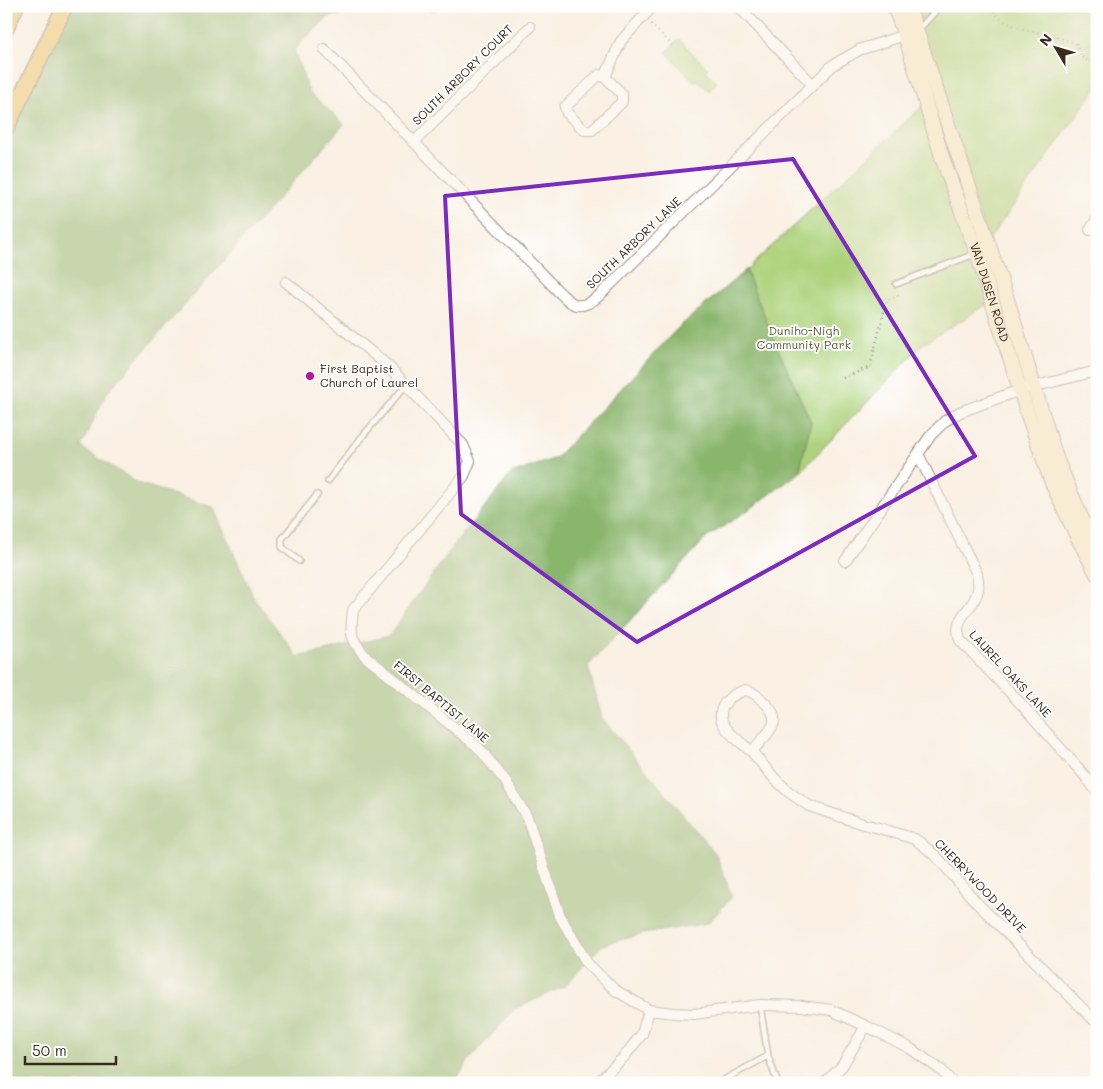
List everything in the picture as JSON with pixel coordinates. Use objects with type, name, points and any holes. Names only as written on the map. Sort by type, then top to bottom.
[{"type":"main road","points":[[6,28],[16,6]]},
{"type":"main road","points":[[6,128],[64,6]]},
{"type":"main road","name":"VAN DUSEN ROAD","points":[[894,6],[911,33]]},
{"type":"main road","name":"VAN DUSEN ROAD","points":[[908,6],[911,33],[944,160],[984,252],[1034,386],[1056,458],[1097,555]]},
{"type":"main road","name":"VAN DUSEN ROAD","points":[[984,252],[1020,390],[1052,483],[1076,536],[1097,574]]},
{"type":"street","points":[[604,76],[617,47],[653,6]]},
{"type":"street","points":[[738,6],[812,84]]},
{"type":"street","name":"SOUTH ARBORY COURT","points":[[414,142],[530,27]]},
{"type":"street","name":"SOUTH ARBORY LANE","points":[[324,49],[557,290],[572,304],[581,305],[599,296],[833,65],[859,50],[911,33]]},
{"type":"street","points":[[599,75],[604,76],[622,94],[622,102],[592,130],[584,130],[567,113],[565,107],[599,75]]},
{"type":"street","points":[[1090,230],[1097,219]]},
{"type":"street","name":"FIRST BAPTIST LANE","points":[[286,282],[388,366],[463,445],[470,461],[464,476],[353,610],[350,629],[354,642],[365,656],[477,746],[504,779],[527,817],[560,916],[586,963],[615,990],[649,1010],[694,1014],[760,1004],[802,1006],[831,1010],[908,1047],[940,1070],[953,1083]]},
{"type":"street","points":[[845,561],[931,434],[939,426],[954,415],[1020,390],[1097,371]]},
{"type":"street","name":"LAUREL OAKS LANE","points":[[918,454],[977,574],[978,589],[976,595],[959,621],[960,640],[1022,705],[1097,792]]},
{"type":"street","name":"CHERRYWOOD DRIVE","points":[[752,752],[759,741],[774,727],[775,721],[774,713],[767,705],[752,692],[745,690],[728,698],[723,706],[720,713],[724,727],[752,752],[790,793],[809,806],[915,839],[937,857],[976,902],[1097,1023]]},
{"type":"street","points":[[597,1083],[623,1058],[642,1034],[649,1010]]},
{"type":"street","points":[[825,1083],[842,1066],[866,1026]]},
{"type":"lane","points":[[911,33],[940,6]]},
{"type":"lane","points":[[896,284],[984,252]]},
{"type":"lane","points":[[328,481],[406,385]]},
{"type":"lane","points":[[299,561],[282,547],[282,539],[317,495]]},
{"type":"lane","points":[[760,1004],[768,1056],[777,1081]]},
{"type":"lane","points":[[718,1083],[768,1056]]},
{"type":"path","points":[[992,6],[998,17],[1013,26],[1057,36],[1076,44],[1082,57],[1097,66]]},
{"type":"path","points":[[644,16],[673,46]]},
{"type":"path","points":[[843,378],[870,366],[886,300],[898,296],[896,284]]},
{"type":"highlighted area","points":[[793,159],[975,456],[637,642],[461,514],[445,196]]},
{"type":"green space","points":[[65,6],[441,6],[436,10],[388,7],[328,17],[294,50],[309,92],[344,124],[106,394],[81,447],[138,483],[213,507],[255,600],[298,657],[389,636],[451,549],[511,474],[556,458],[678,328],[746,270],[775,342],[811,422],[799,473],[706,538],[588,666],[602,718],[716,854],[732,897],[708,923],[643,934],[602,945],[565,986],[515,1009],[470,1059],[454,1083],[6,1083],[6,128]]},
{"type":"green space","points":[[908,6],[1097,6],[1097,87],[988,241]]},
{"type":"green space","points":[[679,39],[708,69],[706,71],[717,82],[709,91],[697,80],[695,82],[666,52]]},
{"type":"green space","name":"Duniho-Nigh Community Park","points":[[926,103],[992,301],[923,344],[799,473],[678,328],[746,270]]},
{"type":"place","name":"First Baptist Church of Laurel","points":[[310,376]]}]
